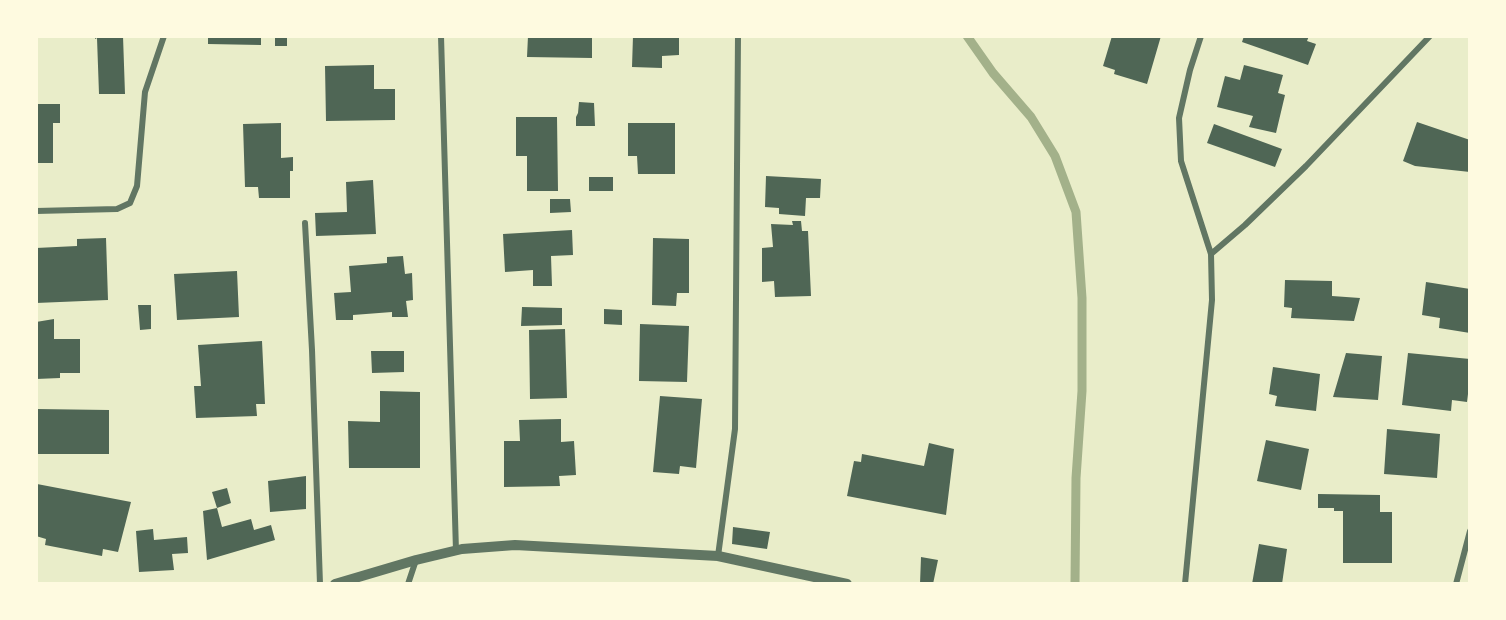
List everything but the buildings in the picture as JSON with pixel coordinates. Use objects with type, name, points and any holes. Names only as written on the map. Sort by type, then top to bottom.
[{"type":"street","points":[[36,211],[117,209],[130,203],[137,186],[145,92],[164,36]]},
{"type":"street","points":[[441,36],[456,551]]},
{"type":"street","points":[[718,556],[735,429],[738,36]]},
{"type":"street","points":[[1185,584],[1212,300],[1211,254],[1181,161],[1179,118],[1190,70],[1201,36]]},
{"type":"street","points":[[1211,254],[1245,225],[1305,166],[1430,36]]},
{"type":"street","points":[[305,223],[320,584]]},
{"type":"street","points":[[1456,584],[1470,531]]},
{"type":"street","points":[[335,584],[416,560],[456,551],[514,545],[718,556],[847,584]]},
{"type":"street","points":[[408,584],[416,560]]},
{"type":"waterway","points":[[967,36],[993,73],[1031,117],[1055,156],[1076,212],[1082,298],[1082,391],[1076,478],[1075,584]]}]
